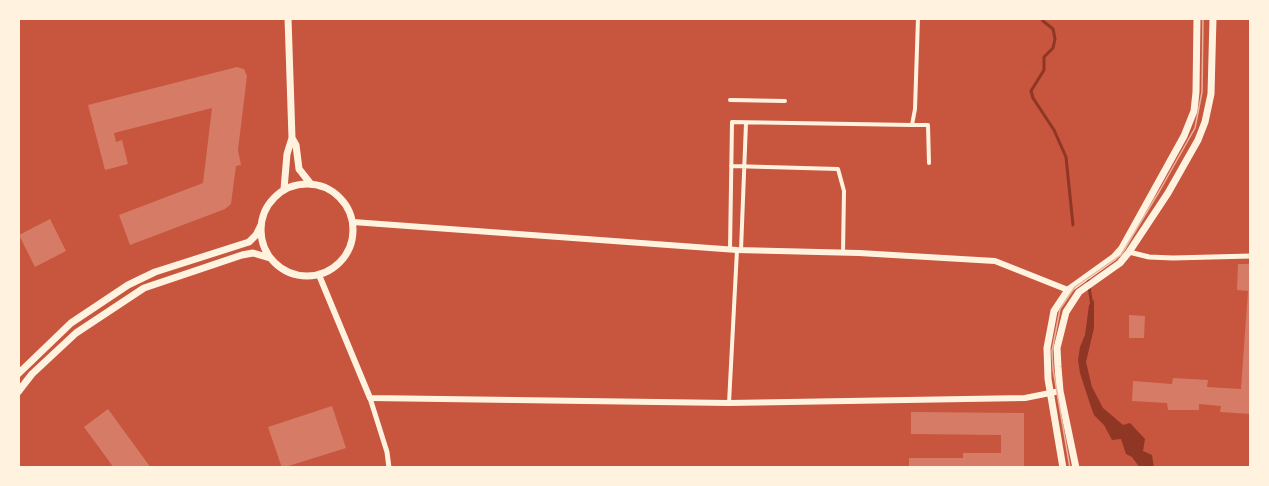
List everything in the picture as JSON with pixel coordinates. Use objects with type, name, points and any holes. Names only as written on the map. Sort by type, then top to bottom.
[{"type":"main road","points":[[284,189],[287,154],[292,138],[288,18]]},
{"type":"main road","points":[[1076,468],[1060,392],[1057,348],[1066,312],[1079,292],[1117,260],[1177,152],[1194,111],[1197,81],[1197,18]]},
{"type":"main road","points":[[1062,468],[1050,394],[1047,348],[1054,311],[1074,284],[1129,252],[1184,165],[1205,122],[1212,94],[1213,18]]},
{"type":"main road","points":[[292,138],[296,145],[300,169],[310,183]]},
{"type":"main road","points":[[18,374],[21,365],[71,324],[128,285],[155,272],[249,242],[256,236],[273,198],[284,189],[310,183],[324,187],[338,195],[347,207],[353,222],[352,239],[346,255],[334,267],[319,275],[302,276],[285,271],[270,258],[262,243],[261,225]]},
{"type":"main road","points":[[353,222],[736,249],[843,252],[995,261],[1068,290]]},
{"type":"main road","points":[[18,392],[32,374],[76,333],[144,288],[242,255],[254,253],[270,258]]},
{"type":"main road","points":[[319,275],[370,398],[729,402],[1025,398],[1060,392]]},
{"type":"street","points":[[912,125],[915,109],[918,18]]},
{"type":"street","points":[[730,100],[785,101]]},
{"type":"street","points":[[736,249],[731,166],[732,122],[928,125],[929,163]]},
{"type":"street","points":[[729,402],[736,249],[746,123]]},
{"type":"street","points":[[731,166],[838,170],[844,190],[843,252]]},
{"type":"street","points":[[1129,252],[1149,257],[1173,258],[1251,256]]},
{"type":"street","points":[[370,398],[387,452],[389,468]]},
{"type":"shaded area","points":[[1094,300],[1094,328],[1086,362],[1092,387],[1103,408],[1123,425],[1130,423],[1145,439],[1143,451],[1152,455],[1154,468],[1140,468],[1132,457],[1126,454],[1121,439],[1112,440],[1104,425],[1094,415],[1089,401],[1078,360],[1085,335],[1089,305]]},
{"type":"building","points":[[237,67],[244,69],[247,76],[238,150],[241,165],[236,166],[231,204],[225,209],[130,245],[119,215],[203,183],[212,108],[114,133],[116,142],[122,140],[128,164],[105,170],[88,105]]},
{"type":"building","points":[[50,219],[66,251],[35,267],[19,235]]},
{"type":"building","points":[[1238,264],[1251,264],[1251,414],[1220,412],[1221,406],[1199,404],[1199,410],[1168,410],[1167,403],[1132,401],[1133,381],[1172,384],[1173,378],[1208,380],[1207,387],[1241,389],[1248,291],[1237,290]]},
{"type":"building","points":[[1129,315],[1145,316],[1144,338],[1129,338]]},
{"type":"building","points":[[332,406],[346,448],[282,468],[268,427]]},
{"type":"building","points":[[108,409],[151,468],[114,468],[84,427]]},
{"type":"building","points":[[911,412],[1024,413],[1024,468],[909,468],[909,458],[963,458],[963,453],[1001,453],[1001,435],[911,434]]},
{"type":"waterway","points":[[1042,18],[1053,29],[1055,39],[1053,48],[1044,57],[1044,70],[1031,91],[1033,98],[1054,130],[1066,157],[1073,225]]},
{"type":"waterway","points":[[1088,280],[1092,306]]},
{"type":"tram line","points":[[1070,468],[1053,369],[1052,351],[1060,309],[1075,287],[1121,255],[1195,128],[1202,92],[1203,18]]}]
